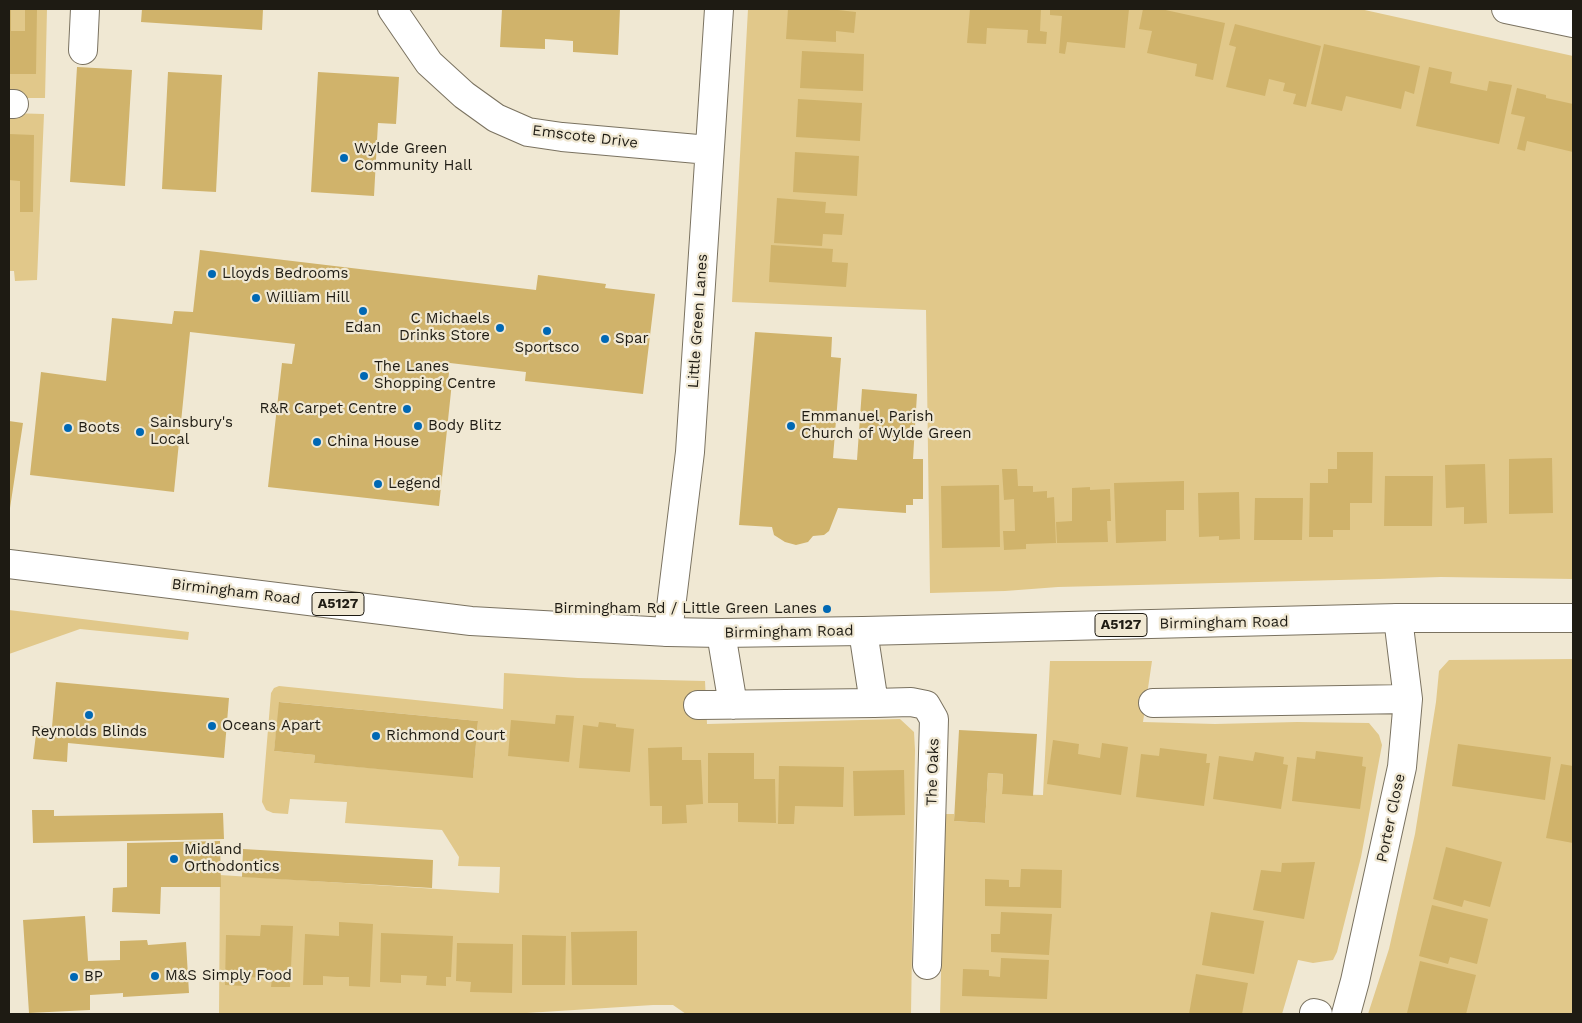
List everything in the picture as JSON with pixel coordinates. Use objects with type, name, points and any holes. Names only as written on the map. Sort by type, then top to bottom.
[{"type":"street","points":[[83,50],[85,9]]},
{"type":"street","name":"Emscote Drive","points":[[392,9],[429,63],[464,95],[496,118],[528,132],[562,137],[709,150]]},
{"type":"street","name":"Little Green Lanes","points":[[668,632],[690,452],[719,9]]},
{"type":"street","points":[[1506,9],[1573,23]]},
{"type":"street","name":"Birmingham Road","points":[[9,564],[471,621],[668,632],[862,632],[1398,618],[1573,618]]},
{"type":"street","name":"Porter Close","points":[[1346,1014],[1402,767],[1408,699],[1398,618]]},
{"type":"street","points":[[698,705],[874,703],[862,632]]},
{"type":"street","points":[[721,633],[733,705]]},
{"type":"street","points":[[1153,703],[1408,699]]},
{"type":"street","name":"The Oaks","points":[[874,703],[911,702],[926,705],[934,719],[927,965]]},
{"type":"shaded area","points":[[9,9],[47,9],[45,98],[9,98]]},
{"type":"shaded area","points":[[748,9],[1360,9],[1573,56],[1573,579],[1441,577],[1058,587],[1005,591],[930,593],[926,310],[732,302]]},
{"type":"shaded area","points":[[9,113],[44,114],[37,280],[15,281],[14,271],[9,271]]},
{"type":"shaded area","points":[[9,610],[189,632],[188,640],[80,629],[9,654]]},
{"type":"shaded area","points":[[1573,659],[1573,1014],[1368,1014],[1389,949],[1415,834],[1436,702],[1439,671],[1449,660]]},
{"type":"shaded area","points":[[1050,661],[1152,661],[1143,722],[1215,724],[1369,723],[1379,735],[1382,745],[1361,857],[1337,952],[1333,960],[1313,963],[1298,960],[1282,1014],[940,1014],[945,814],[954,814],[954,821],[985,823],[988,773],[1003,774],[1002,794],[1043,795]]},
{"type":"shaded area","points":[[504,673],[578,678],[705,681],[707,724],[900,719],[914,732],[915,750],[911,1014],[686,1014],[673,1005],[653,1005],[511,1014],[219,1014],[220,875],[499,893],[500,867],[458,866],[459,857],[442,830],[345,823],[347,802],[290,799],[288,814],[273,813],[266,810],[262,802],[271,693],[274,688],[279,686],[503,709]],"holes":[[[280,702],[478,721],[473,777],[314,763],[315,755],[274,751]]]},
{"type":"building","points":[[9,9],[11,9],[11,31],[25,31],[25,9],[37,9],[36,74],[9,74]]},
{"type":"building","points":[[142,9],[263,9],[262,30],[141,22]]},
{"type":"building","points":[[502,9],[620,9],[618,55],[573,52],[573,41],[545,39],[545,49],[500,47]]},
{"type":"building","points":[[788,9],[838,9],[856,12],[854,33],[836,31],[836,42],[786,39]]},
{"type":"building","points":[[970,9],[1041,9],[1040,31],[1047,32],[1046,44],[1027,43],[1028,30],[987,28],[986,44],[967,43]]},
{"type":"building","points":[[1050,9],[1129,9],[1125,48],[1067,42],[1065,54],[1059,53],[1062,16],[1050,15]]},
{"type":"building","points":[[1143,9],[1161,9],[1225,23],[1213,80],[1195,76],[1197,64],[1147,53],[1152,31],[1139,29]]},
{"type":"building","points":[[1235,24],[1321,46],[1306,107],[1293,104],[1296,94],[1283,91],[1285,83],[1269,79],[1265,96],[1226,87],[1236,47],[1229,45]]},
{"type":"building","points":[[1324,44],[1420,66],[1414,94],[1405,91],[1401,109],[1346,96],[1342,111],[1311,104]]},
{"type":"building","points":[[802,51],[864,54],[863,91],[800,88]]},
{"type":"building","points":[[77,67],[132,70],[125,186],[70,182]]},
{"type":"building","points":[[1429,67],[1452,72],[1450,83],[1468,87],[1487,91],[1489,81],[1512,85],[1499,144],[1416,126]]},
{"type":"building","points":[[168,72],[222,75],[216,192],[162,189]]},
{"type":"building","name":"Wylde Green Community Hall","points":[[318,72],[399,77],[396,124],[378,123],[374,196],[311,192]]},
{"type":"building","points":[[1517,88],[1546,95],[1546,98],[1573,104],[1573,152],[1527,141],[1525,151],[1517,149],[1525,117],[1511,114]]},
{"type":"building","points":[[798,99],[862,103],[860,141],[796,137]]},
{"type":"building","points":[[9,134],[34,135],[33,212],[20,212],[20,181],[9,180]]},
{"type":"building","points":[[795,152],[859,156],[857,196],[793,192]]},
{"type":"building","points":[[777,198],[826,202],[825,213],[844,214],[842,235],[823,234],[822,246],[774,243]]},
{"type":"building","points":[[771,245],[833,249],[832,262],[848,263],[846,287],[769,282]]},
{"type":"building","name":"The Lanes Shopping Centre","points":[[200,250],[536,290],[538,275],[606,284],[605,288],[655,294],[643,394],[525,381],[526,372],[450,363],[448,382],[452,382],[439,506],[268,487],[282,363],[292,364],[295,344],[190,332],[174,492],[30,475],[41,372],[106,381],[112,318],[172,324],[174,311],[193,312]]},
{"type":"building","name":"Emmanuel, Parish Church of Wylde Green","points":[[755,332],[832,337],[831,357],[841,358],[833,458],[857,460],[862,389],[917,394],[913,459],[923,459],[923,499],[913,499],[913,505],[906,505],[906,513],[838,508],[829,531],[824,535],[813,536],[808,542],[796,545],[785,542],[774,535],[772,527],[739,525]]},
{"type":"building","points":[[9,421],[23,423],[10,508],[9,508]]},
{"type":"building","points":[[1337,452],[1373,452],[1372,503],[1350,503],[1350,530],[1333,530],[1333,537],[1309,537],[1310,483],[1328,483],[1328,469],[1337,469]]},
{"type":"building","points":[[1552,458],[1553,513],[1509,514],[1509,459]]},
{"type":"building","points":[[1485,464],[1487,523],[1464,524],[1464,507],[1446,508],[1445,465]]},
{"type":"building","points":[[1002,469],[1017,469],[1018,486],[1033,486],[1033,492],[1047,491],[1047,498],[1054,497],[1056,543],[1026,544],[1026,549],[1004,550],[1003,531],[1015,531],[1014,499],[1004,500]]},
{"type":"building","points":[[1385,476],[1433,476],[1432,526],[1384,526]]},
{"type":"building","points":[[1184,481],[1184,510],[1166,510],[1166,541],[1116,543],[1114,483]]},
{"type":"building","points":[[999,485],[1000,547],[942,548],[941,486]]},
{"type":"building","points":[[1090,487],[1090,490],[1110,489],[1111,521],[1107,521],[1108,542],[1057,543],[1056,522],[1072,521],[1072,488]]},
{"type":"building","points":[[1239,492],[1240,539],[1219,540],[1219,536],[1199,537],[1198,493]]},
{"type":"building","points":[[1255,498],[1303,498],[1302,540],[1254,540]]},
{"type":"building","points":[[56,682],[229,698],[224,758],[68,743],[67,762],[33,759],[37,726],[52,727]]},
{"type":"building","name":"Richmond Court","points":[[279,702],[478,721],[473,778],[314,763],[315,755],[274,751]]},
{"type":"building","points":[[556,715],[574,716],[569,762],[508,756],[511,720],[555,724]]},
{"type":"building","points":[[599,722],[616,724],[616,727],[634,729],[630,772],[579,768],[583,725],[598,727]]},
{"type":"building","points":[[959,730],[1037,734],[1033,796],[1002,794],[1003,774],[988,773],[985,823],[954,821]]},
{"type":"building","points":[[1053,740],[1079,744],[1078,754],[1100,758],[1102,743],[1128,747],[1121,795],[1047,784]]},
{"type":"building","points":[[1458,744],[1551,757],[1545,800],[1452,786]]},
{"type":"building","points":[[682,747],[682,760],[701,760],[703,804],[686,805],[687,823],[662,824],[662,806],[650,806],[648,748]]},
{"type":"building","points":[[1160,748],[1207,754],[1206,763],[1210,763],[1204,806],[1136,797],[1141,754],[1159,756]]},
{"type":"building","points":[[1316,751],[1363,757],[1362,766],[1366,767],[1360,809],[1292,801],[1297,757],[1315,759]]},
{"type":"building","points":[[1255,752],[1284,757],[1283,764],[1288,765],[1281,809],[1213,799],[1219,756],[1253,761]]},
{"type":"building","points":[[708,753],[754,753],[754,779],[775,779],[776,823],[738,822],[738,803],[708,803]]},
{"type":"building","points":[[1561,764],[1573,766],[1573,843],[1546,838]]},
{"type":"building","points":[[779,766],[844,767],[843,807],[795,806],[794,824],[778,824]]},
{"type":"building","points":[[904,770],[905,815],[854,816],[853,771]]},
{"type":"building","points":[[32,810],[54,810],[54,816],[223,813],[224,839],[33,843]]},
{"type":"building","name":"Midland Orthodontics","points":[[220,841],[221,887],[161,887],[160,914],[112,912],[113,888],[127,887],[127,843]]},
{"type":"building","points":[[1446,847],[1502,862],[1490,907],[1464,900],[1462,907],[1433,899]]},
{"type":"building","points":[[243,849],[433,860],[432,888],[242,877]]},
{"type":"building","points":[[1315,862],[1304,919],[1253,910],[1261,870],[1281,872],[1282,863]]},
{"type":"building","points":[[1021,869],[1062,870],[1061,908],[985,906],[985,879],[1009,880],[1009,887],[1020,887]]},
{"type":"building","points":[[1432,905],[1488,919],[1477,964],[1450,957],[1448,964],[1419,956]]},
{"type":"building","points":[[1001,912],[1052,914],[1049,955],[991,952],[991,934],[1000,934]]},
{"type":"building","points":[[1211,912],[1264,921],[1254,974],[1202,965]]},
{"type":"building","name":"BP","points":[[85,916],[88,961],[120,960],[120,941],[147,940],[148,945],[186,942],[189,993],[123,997],[123,993],[90,995],[90,1010],[29,1013],[23,920]]},
{"type":"building","points":[[339,922],[373,924],[370,987],[349,986],[349,977],[323,976],[323,985],[303,985],[305,934],[339,936]]},
{"type":"building","points":[[261,925],[293,926],[290,987],[271,987],[272,978],[246,977],[245,986],[225,985],[226,935],[260,936]]},
{"type":"building","points":[[637,931],[637,985],[572,985],[571,932]]},
{"type":"building","points":[[381,933],[453,936],[451,977],[446,977],[446,986],[426,985],[427,976],[401,975],[401,983],[380,982]]},
{"type":"building","points":[[522,935],[566,936],[565,985],[522,985]]},
{"type":"building","points":[[457,943],[513,944],[512,993],[470,992],[471,982],[456,981]]},
{"type":"building","points":[[1001,958],[1049,960],[1047,999],[962,996],[963,969],[989,970],[989,976],[1000,977]]},
{"type":"building","points":[[1420,961],[1476,975],[1466,1014],[1407,1013]]},
{"type":"building","points":[[1196,974],[1248,983],[1242,1014],[1189,1014]]},
{"type":"place","name":"Wylde Green Community Hall","points":[[344,158]]},
{"type":"place","name":"Lloyds Bedrooms","points":[[212,274]]},
{"type":"place","name":"William Hill","points":[[256,298]]},
{"type":"place","name":"Edan","points":[[363,311]]},
{"type":"place","name":"C Michaels Drinks Store","points":[[500,328]]},
{"type":"place","name":"Sportsco","points":[[547,331]]},
{"type":"place","name":"Spar","points":[[605,339]]},
{"type":"place","name":"The Lanes Shopping Centre","points":[[364,376]]},
{"type":"place","name":"R&R Carpet Centre","points":[[407,409]]},
{"type":"place","name":"Body Blitz","points":[[418,426]]},
{"type":"place","name":"Emmanuel, Parish Church of Wylde Green","points":[[791,426]]},
{"type":"place","name":"Boots","points":[[68,428]]},
{"type":"place","name":"Sainsbury's Local","points":[[140,432]]},
{"type":"place","name":"China House","points":[[317,442]]},
{"type":"place","name":"Legend","points":[[378,484]]},
{"type":"place","name":"Birmingham Rd / Little Green Lanes","points":[[827,609]]},
{"type":"place","name":"Reynolds Blinds","points":[[89,715]]},
{"type":"place","name":"Oceans Apart","points":[[212,726]]},
{"type":"place","name":"Richmond Court","points":[[376,736]]},
{"type":"place","name":"Midland Orthodontics","points":[[174,859]]},
{"type":"place","name":"M&S Simply Food","points":[[155,976]]},
{"type":"place","name":"BP","points":[[74,977]]}]
